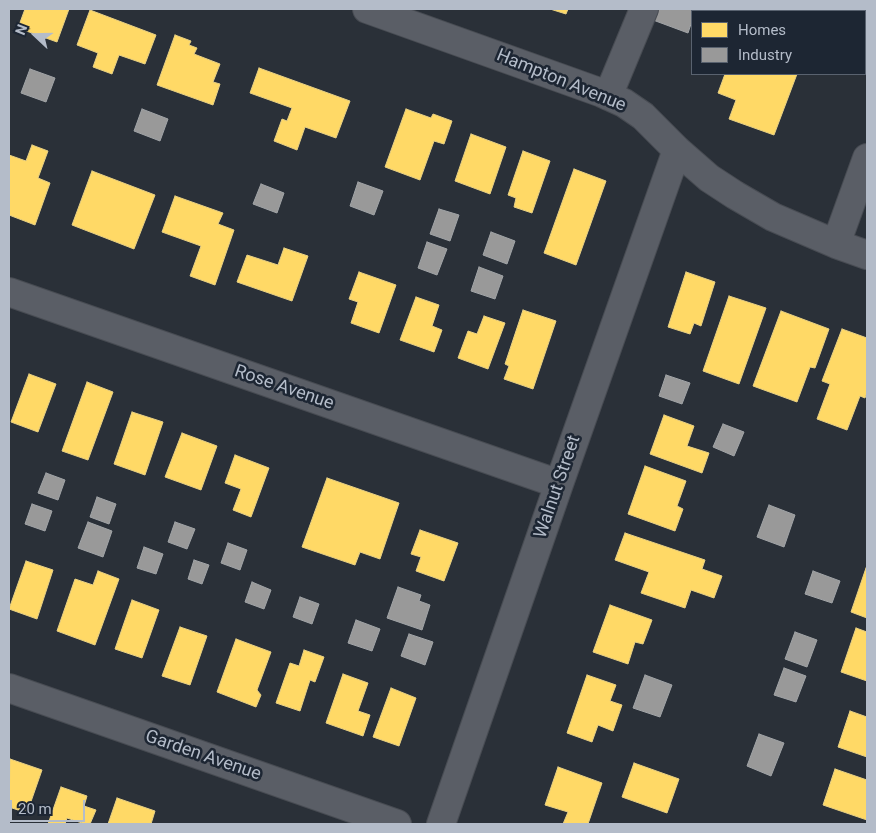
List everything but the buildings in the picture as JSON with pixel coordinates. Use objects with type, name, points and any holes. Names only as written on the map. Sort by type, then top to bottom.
[{"type":"street","points":[[608,96],[644,9]]},
{"type":"street","name":"Hampton Avenue","points":[[373,10],[624,103],[643,116],[677,150],[709,178],[735,195],[773,217],[867,255]]},
{"type":"street","name":"Walnut Street","points":[[441,824],[677,150]]},
{"type":"street","points":[[836,244],[867,158]]},
{"type":"street","name":"Rose Avenue","points":[[9,292],[559,484]]},
{"type":"street","name":"Garden Avenue","points":[[9,688],[397,824]]}]
